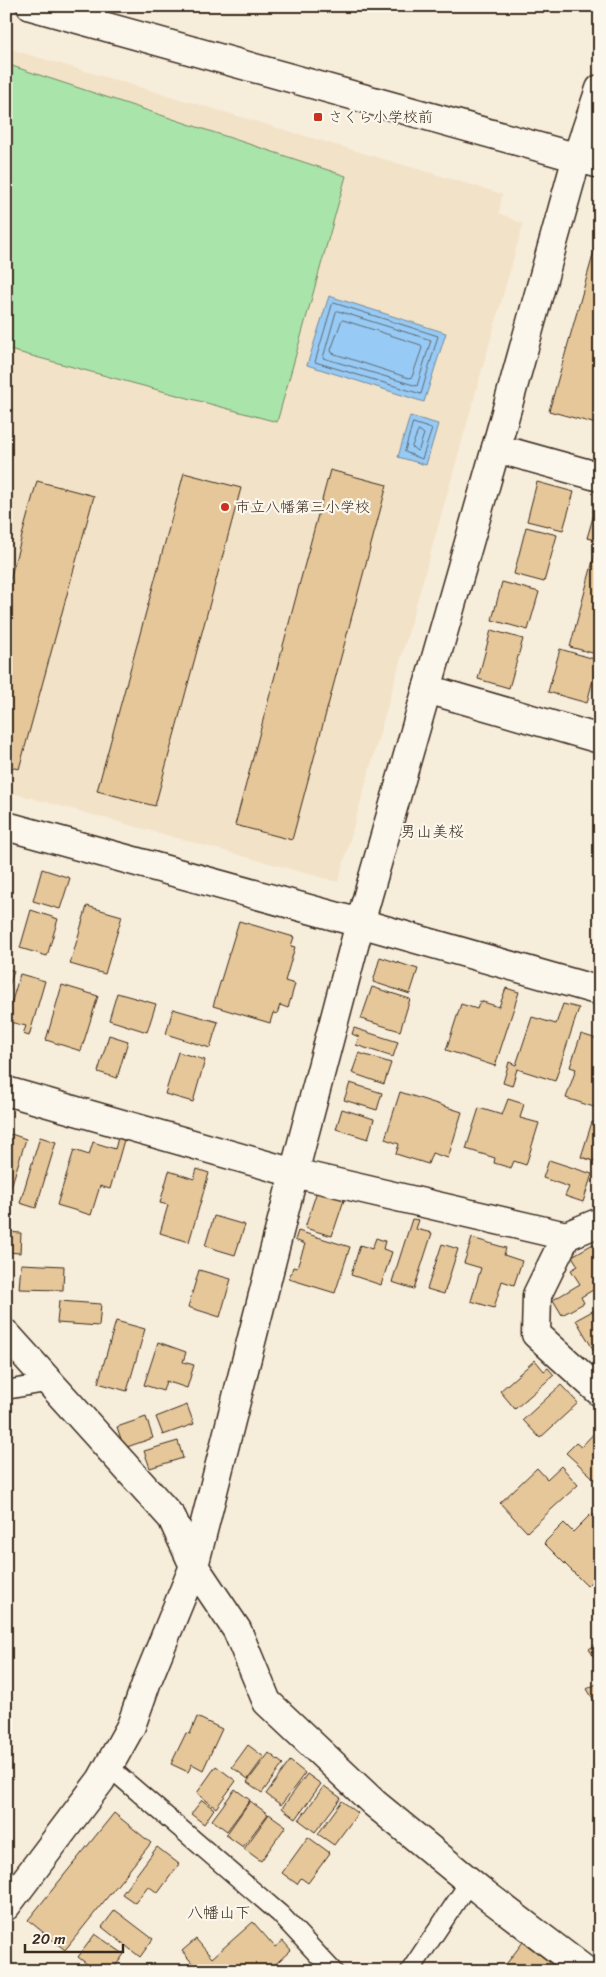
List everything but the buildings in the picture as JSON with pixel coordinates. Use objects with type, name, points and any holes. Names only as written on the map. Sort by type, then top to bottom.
[{"type":"street","points":[[31,6],[588,160]]},
{"type":"street","points":[[6,1906],[102,1780],[131,1726],[147,1681],[194,1566],[360,923],[496,448],[588,160],[600,89]]},
{"type":"street","points":[[496,448],[600,477]]},
{"type":"street","points":[[427,689],[600,739]]},
{"type":"street","points":[[6,826],[600,991]]},
{"type":"street","points":[[6,1091],[294,1173],[566,1236],[600,1222]]},
{"type":"street","points":[[566,1236],[537,1294],[536,1334],[600,1392]]},
{"type":"street","points":[[6,1334],[172,1518],[194,1566],[237,1630],[267,1702],[374,1803],[470,1881],[586,1971]]},
{"type":"lane","points":[[6,1390],[51,1382]]},
{"type":"lane","points":[[109,1767],[280,1914],[333,1971]]},
{"type":"lane","points":[[410,1971],[470,1881]]},
{"type":"shaded area","name":"市立八幡第三小学校","points":[[6,48],[502,194],[499,213],[523,224],[338,882],[6,791]]},
{"type":"green space","points":[[6,64],[346,176],[277,422],[6,349]]},
{"type":"water","points":[[329,296],[446,333],[424,402],[307,365]]},
{"type":"water","points":[[410,416],[438,424],[426,465],[398,457]]},
{"type":"place","name":"さくら小学校前","points":[[318,117]]},
{"type":"place","name":"市立八幡第三小学校","points":[[225,507]]},
{"type":"district","name":"男山美桜","points":[[432,831]]},
{"type":"district","name":"八幡山下","points":[[219,1912]]}]
